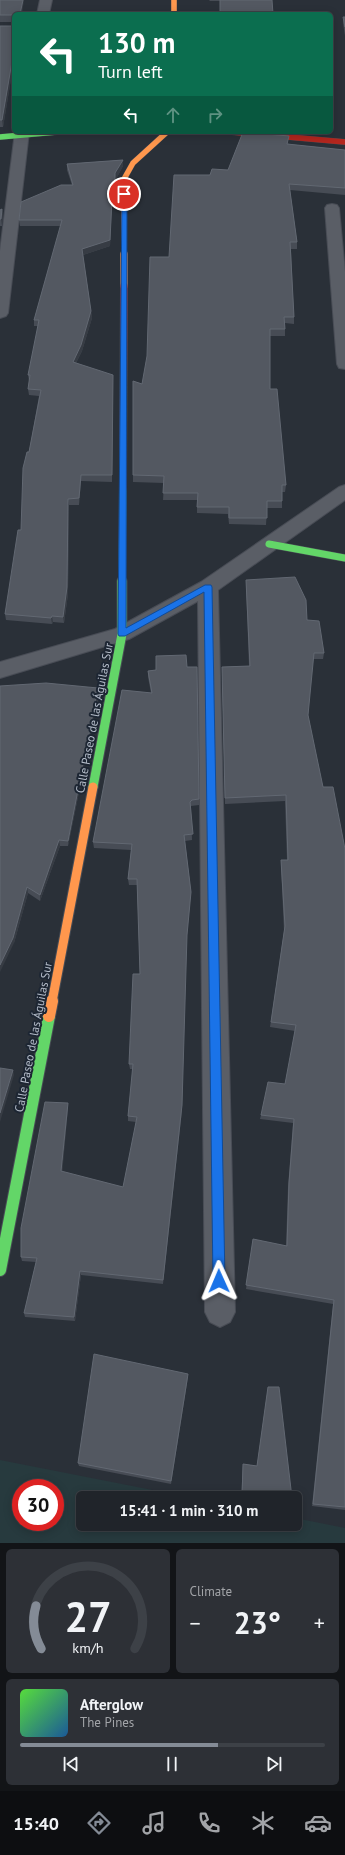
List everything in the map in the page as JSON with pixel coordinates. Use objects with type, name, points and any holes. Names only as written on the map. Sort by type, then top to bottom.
[{"type":"street","points":[[43,12],[46,0]]},
{"type":"street","points":[[174,0],[174,12]]},
{"type":"street","points":[[0,137],[16,134]]},
{"type":"street","points":[[0,313],[1,294],[21,134]]},
{"type":"street","name":"Calle Paseo de las Águilas Sur","points":[[0,1270],[122,634],[124,179],[133,163],[166,134]]},
{"type":"street","points":[[255,134],[345,142]]},
{"type":"street","points":[[332,208],[345,364]]},
{"type":"street","points":[[0,670],[122,634],[208,587],[345,491]]},
{"type":"street","points":[[269,544],[345,558]]},
{"type":"street","points":[[208,587],[220,1312]]},
{"type":"green space","points":[[0,1460],[157,1491],[76,1491],[76,1531],[302,1531],[302,1519],[345,1528],[345,1543],[0,1543]]},
{"type":"building","points":[[0,0],[23,0],[20,12],[12,12],[12,15],[0,15]]},
{"type":"building","points":[[220,0],[272,0],[273,12],[220,12]]},
{"type":"building","points":[[0,26],[12,26],[12,62],[2,120],[0,120]]},
{"type":"building","points":[[242,134],[289,136],[287,144],[345,150],[345,188],[289,184],[297,242],[290,242],[294,317],[284,317],[285,329],[270,329],[270,389],[277,389],[286,485],[282,485],[282,501],[267,501],[267,518],[229,518],[229,507],[197,507],[198,493],[163,493],[164,476],[133,475],[133,381],[142,384],[147,356],[150,257],[169,257],[174,175],[210,175],[212,169],[228,170]]},
{"type":"building","points":[[123,160],[115,173],[115,198],[112,198],[110,240],[82,249],[91,311],[81,345],[73,362],[113,375],[112,475],[81,475],[79,498],[68,499],[67,587],[63,617],[52,616],[51,618],[5,614],[18,530],[21,530],[23,468],[27,452],[29,452],[41,390],[28,389],[30,375],[28,375],[39,320],[34,320],[62,220],[19,220],[21,202],[61,185],[73,185],[67,164]]},
{"type":"building","points":[[2,209],[1,219],[0,219],[0,210]]},
{"type":"building","points":[[295,577],[306,600],[307,620],[319,621],[324,653],[314,653],[308,715],[323,787],[333,787],[345,849],[345,1507],[313,1504],[334,1300],[246,1285],[253,1239],[287,1246],[289,1183],[294,1119],[261,1115],[268,1082],[285,1084],[296,1025],[271,1022],[285,926],[281,860],[288,860],[286,795],[225,798],[222,667],[250,666],[246,580]]},
{"type":"building","points":[[186,655],[187,667],[197,667],[199,799],[192,800],[190,802],[193,834],[184,835],[191,892],[187,935],[182,1105],[163,1280],[80,1271],[74,1317],[24,1313],[37,1258],[21,1257],[21,1228],[45,1102],[68,1103],[61,1171],[123,1187],[137,1117],[128,1116],[133,1064],[129,1064],[133,974],[140,974],[137,879],[128,879],[132,844],[93,842],[122,690],[152,693],[148,671],[156,670],[156,656]]},
{"type":"building","points":[[46,683],[98,688],[68,841],[59,840],[40,895],[27,887],[13,938],[0,965],[0,686]]},
{"type":"building","points":[[0,1068],[13,1070],[0,1113]]},
{"type":"building","points":[[94,1354],[188,1374],[171,1481],[78,1463]]},
{"type":"building","points":[[268,1387],[279,1387],[291,1491],[242,1491],[243,1464],[257,1466]]},
{"type":"traffic: fast","points":[[0,137],[34,134]]},
{"type":"traffic: fast","points":[[93,787],[122,634],[123,489]]},
{"type":"traffic: fast","points":[[269,544],[345,558]]},
{"type":"traffic: fast","points":[[0,1270],[49,1016]]},
{"type":"traffic: slow","points":[[174,0],[174,12]]},
{"type":"traffic: slow","points":[[124,286],[124,179],[133,163],[165,134]]},
{"type":"traffic: slow","points":[[49,1016],[93,787]]},
{"type":"traffic: jam","points":[[255,134],[345,142]]},
{"type":"traffic: jam","points":[[123,489],[124,286]]},
{"type":"route","points":[[124,194],[122,634],[208,587],[219,1281]]}]
